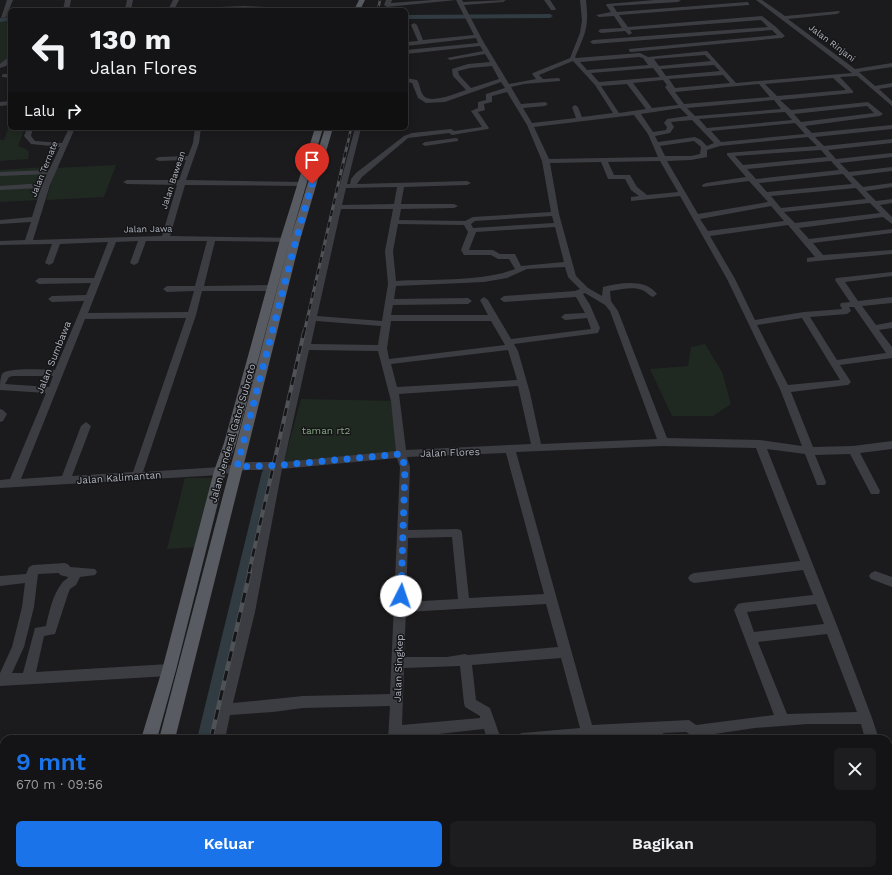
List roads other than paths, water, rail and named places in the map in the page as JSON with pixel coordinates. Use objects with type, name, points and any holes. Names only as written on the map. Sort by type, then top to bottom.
[{"type":"main road","name":"Jalan Jenderal Gatot Subroto","points":[[168,735],[237,467],[302,184],[318,130]]},
{"type":"main road","name":"Jalan Jenderal Gatot Subroto","points":[[150,735],[220,471],[230,443],[272,288],[328,130]]},
{"type":"street","points":[[387,5],[454,0]]},
{"type":"street","points":[[386,362],[510,345],[593,332],[596,330],[582,292],[572,277],[554,214],[546,161],[530,125],[482,44],[460,2],[503,0]]},
{"type":"street","points":[[547,0],[553,9]]},
{"type":"street","points":[[583,0],[585,20],[583,34],[573,55],[575,60],[597,84],[617,115]]},
{"type":"street","points":[[674,0],[686,14]]},
{"type":"street","points":[[641,49],[616,14],[607,5],[678,0]]},
{"type":"street","name":"Jalan Rinjani","points":[[759,0],[855,72],[892,104]]},
{"type":"street","points":[[244,8],[247,1]]},
{"type":"street","points":[[599,15],[682,9],[745,2],[752,9]]},
{"type":"street","points":[[0,6],[9,3]]},
{"type":"street","points":[[1,17],[9,3]]},
{"type":"street","points":[[206,8],[216,6],[223,8]]},
{"type":"street","points":[[600,31],[625,27],[762,18],[784,18],[837,12]]},
{"type":"street","points":[[592,53],[782,36],[762,18]]},
{"type":"street","points":[[693,22],[710,43]]},
{"type":"street","points":[[414,25],[421,42]]},
{"type":"street","points":[[593,42],[774,28]]},
{"type":"street","points":[[408,44],[478,36]]},
{"type":"street","points":[[408,52],[482,44]]},
{"type":"street","points":[[450,58],[487,52]]},
{"type":"street","points":[[654,67],[650,58],[705,53],[709,54],[735,85]]},
{"type":"street","points":[[541,81],[535,74],[575,60],[640,55],[645,57],[654,67],[682,106],[719,144]]},
{"type":"street","points":[[0,66],[8,60]]},
{"type":"street","points":[[586,72],[715,63]]},
{"type":"street","points":[[471,91],[460,78],[455,75],[454,70],[468,66],[494,64]]},
{"type":"street","points":[[662,78],[673,90],[835,76],[892,65]]},
{"type":"street","points":[[597,84],[724,73]]},
{"type":"street","points":[[530,125],[682,106],[851,92],[835,76]]},
{"type":"street","points":[[408,80],[415,82],[420,98],[425,101],[445,100],[471,91],[506,85],[558,80]]},
{"type":"street","points":[[628,81],[650,110]]},
{"type":"street","points":[[761,83],[800,122],[889,218]]},
{"type":"street","points":[[467,112],[482,110],[480,103],[490,101],[488,95],[506,85]]},
{"type":"street","points":[[874,88],[892,85]]},
{"type":"street","points":[[519,106],[545,104]]},
{"type":"street","points":[[651,134],[669,131],[671,127],[667,123],[668,121],[693,118],[868,104],[880,114],[705,130]]},
{"type":"street","points":[[575,107],[580,119]]},
{"type":"street","points":[[353,186],[359,175],[406,137],[486,128],[474,111]]},
{"type":"street","points":[[636,112],[657,144],[682,194],[731,279],[785,389],[821,482]]},
{"type":"street","points":[[546,161],[664,160],[704,156],[705,155],[702,150],[719,144],[892,127]]},
{"type":"street","points":[[29,130],[27,136],[33,143],[64,144]]},
{"type":"street","name":"Jalan Ternate","points":[[28,242],[46,185],[71,130]]},
{"type":"street","name":"Jalan Bawean","points":[[165,238],[182,182],[196,143],[198,130]]},
{"type":"street","points":[[219,735],[249,612],[278,466],[314,318],[338,207],[357,130]]},
{"type":"street","points":[[425,144],[458,140],[452,133]]},
{"type":"street","points":[[657,144],[695,139],[706,148]]},
{"type":"street","points":[[820,258],[808,241],[767,194],[729,154],[823,148],[892,141]]},
{"type":"street","points":[[741,167],[892,155]]},
{"type":"street","points":[[159,159],[190,158]]},
{"type":"street","points":[[604,160],[610,177],[627,177],[634,188],[644,198]]},
{"type":"street","points":[[706,185],[892,169]]},
{"type":"street","points":[[0,174],[52,172]]},
{"type":"street","points":[[127,182],[302,184]]},
{"type":"street","points":[[343,186],[467,183]]},
{"type":"street","points":[[0,188],[46,185]]},
{"type":"street","points":[[306,347],[382,348],[392,284],[389,251],[401,185]]},
{"type":"street","points":[[767,194],[892,185]]},
{"type":"street","points":[[634,199],[682,194]]},
{"type":"street","points":[[696,217],[777,206],[892,201]]},
{"type":"street","points":[[338,207],[454,206]]},
{"type":"street","points":[[519,269],[512,256],[498,257],[493,252],[467,253],[465,250],[469,227],[473,219],[554,214]]},
{"type":"street","points":[[706,234],[792,224],[889,218]]},
{"type":"street","points":[[0,222],[35,219]]},
{"type":"street","points":[[394,222],[469,227],[558,225]]},
{"type":"street","points":[[808,241],[892,231]]},
{"type":"street","name":"Jalan Jawa","points":[[0,243],[165,238],[290,240]]},
{"type":"street","points":[[134,263],[143,239]]},
{"type":"street","points":[[137,475],[192,315],[212,239]]},
{"type":"street","name":"Jalan Sumbawa","points":[[14,483],[113,240]]},
{"type":"street","points":[[49,263],[57,241]]},
{"type":"street","points":[[810,260],[892,252]]},
{"type":"street","points":[[392,284],[484,279],[504,276],[519,269],[569,264]]},
{"type":"street","points":[[834,363],[892,355],[839,280],[892,274]]},
{"type":"street","points":[[39,282],[97,280]]},
{"type":"street","points":[[607,302],[606,289],[641,286],[649,288],[653,294]]},
{"type":"street","points":[[167,289],[272,288]]},
{"type":"street","points":[[504,299],[582,292],[607,302],[614,311],[663,442]]},
{"type":"street","points":[[52,299],[89,298]]},
{"type":"street","points":[[484,300],[493,318],[510,345],[522,383],[537,447]]},
{"type":"street","points":[[752,323],[847,311],[844,305],[892,300]]},
{"type":"street","points":[[389,302],[468,301]]},
{"type":"street","points":[[82,316],[192,315]]},
{"type":"street","points":[[565,317],[590,315]]},
{"type":"street","points":[[785,389],[846,382],[804,316]]},
{"type":"street","points":[[314,318],[386,321],[493,318]]},
{"type":"street","points":[[873,328],[892,325]]},
{"type":"street","name":"Jalan Singkep","points":[[382,348],[396,401],[401,454],[405,467],[399,663],[393,735]]},
{"type":"street","points":[[0,384],[6,375],[12,372],[59,373]]},
{"type":"street","points":[[393,391],[522,383]]},
{"type":"street","points":[[0,387],[52,390]]},
{"type":"street","points":[[0,412],[2,414],[0,419]]},
{"type":"street","points":[[65,480],[86,426]]},
{"type":"street","name":"Jalan Flores","points":[[237,467],[278,466],[401,454],[663,442],[760,444],[808,451],[853,450],[892,445]]},
{"type":"street","points":[[760,444],[832,628],[866,718],[871,735]]},
{"type":"street","points":[[510,449],[588,735],[657,733],[689,726],[694,730],[808,718],[866,718]]},
{"type":"street","points":[[853,450],[875,491]]},
{"type":"street","name":"Jalan Kalimantan","points":[[0,484],[220,471],[237,467]]},
{"type":"street","points":[[403,534],[457,533],[464,603]]},
{"type":"street","points":[[694,578],[806,564]]},
{"type":"street","points":[[1,680],[18,647],[28,607],[33,570],[65,568],[64,572],[91,572]]},
{"type":"street","points":[[28,678],[39,632],[51,630],[55,612],[62,594],[66,586],[72,582],[76,572]]},
{"type":"street","points":[[875,576],[892,582]]},
{"type":"street","points":[[0,581],[31,578]]},
{"type":"street","points":[[400,607],[551,599]]},
{"type":"street","points":[[783,720],[740,612],[741,608],[820,599]]},
{"type":"street","points":[[750,638],[832,628]]},
{"type":"street","points":[[399,663],[447,662],[465,659],[565,652]]},
{"type":"street","points":[[465,659],[470,703],[485,712],[493,735]]},
{"type":"street","points":[[1,680],[168,670]]},
{"type":"street","points":[[225,709],[273,706],[303,702],[397,700]]},
{"type":"street","points":[[393,735],[489,723]]},
{"type":"waterway","points":[[408,17],[550,16]]},
{"type":"waterway","points":[[0,20],[8,19]]},
{"type":"waterway","points":[[208,735],[270,472]]},
{"type":"railway","points":[[378,8],[380,0]]},
{"type":"railway","points":[[347,147],[351,130]]},
{"type":"railway","points":[[304,333],[347,146]]},
{"type":"railway","points":[[249,572],[304,332]]},
{"type":"railway","points":[[212,735],[250,571]]},
{"type":"park label","name":"taman rt2","points":[[326,430]]}]
